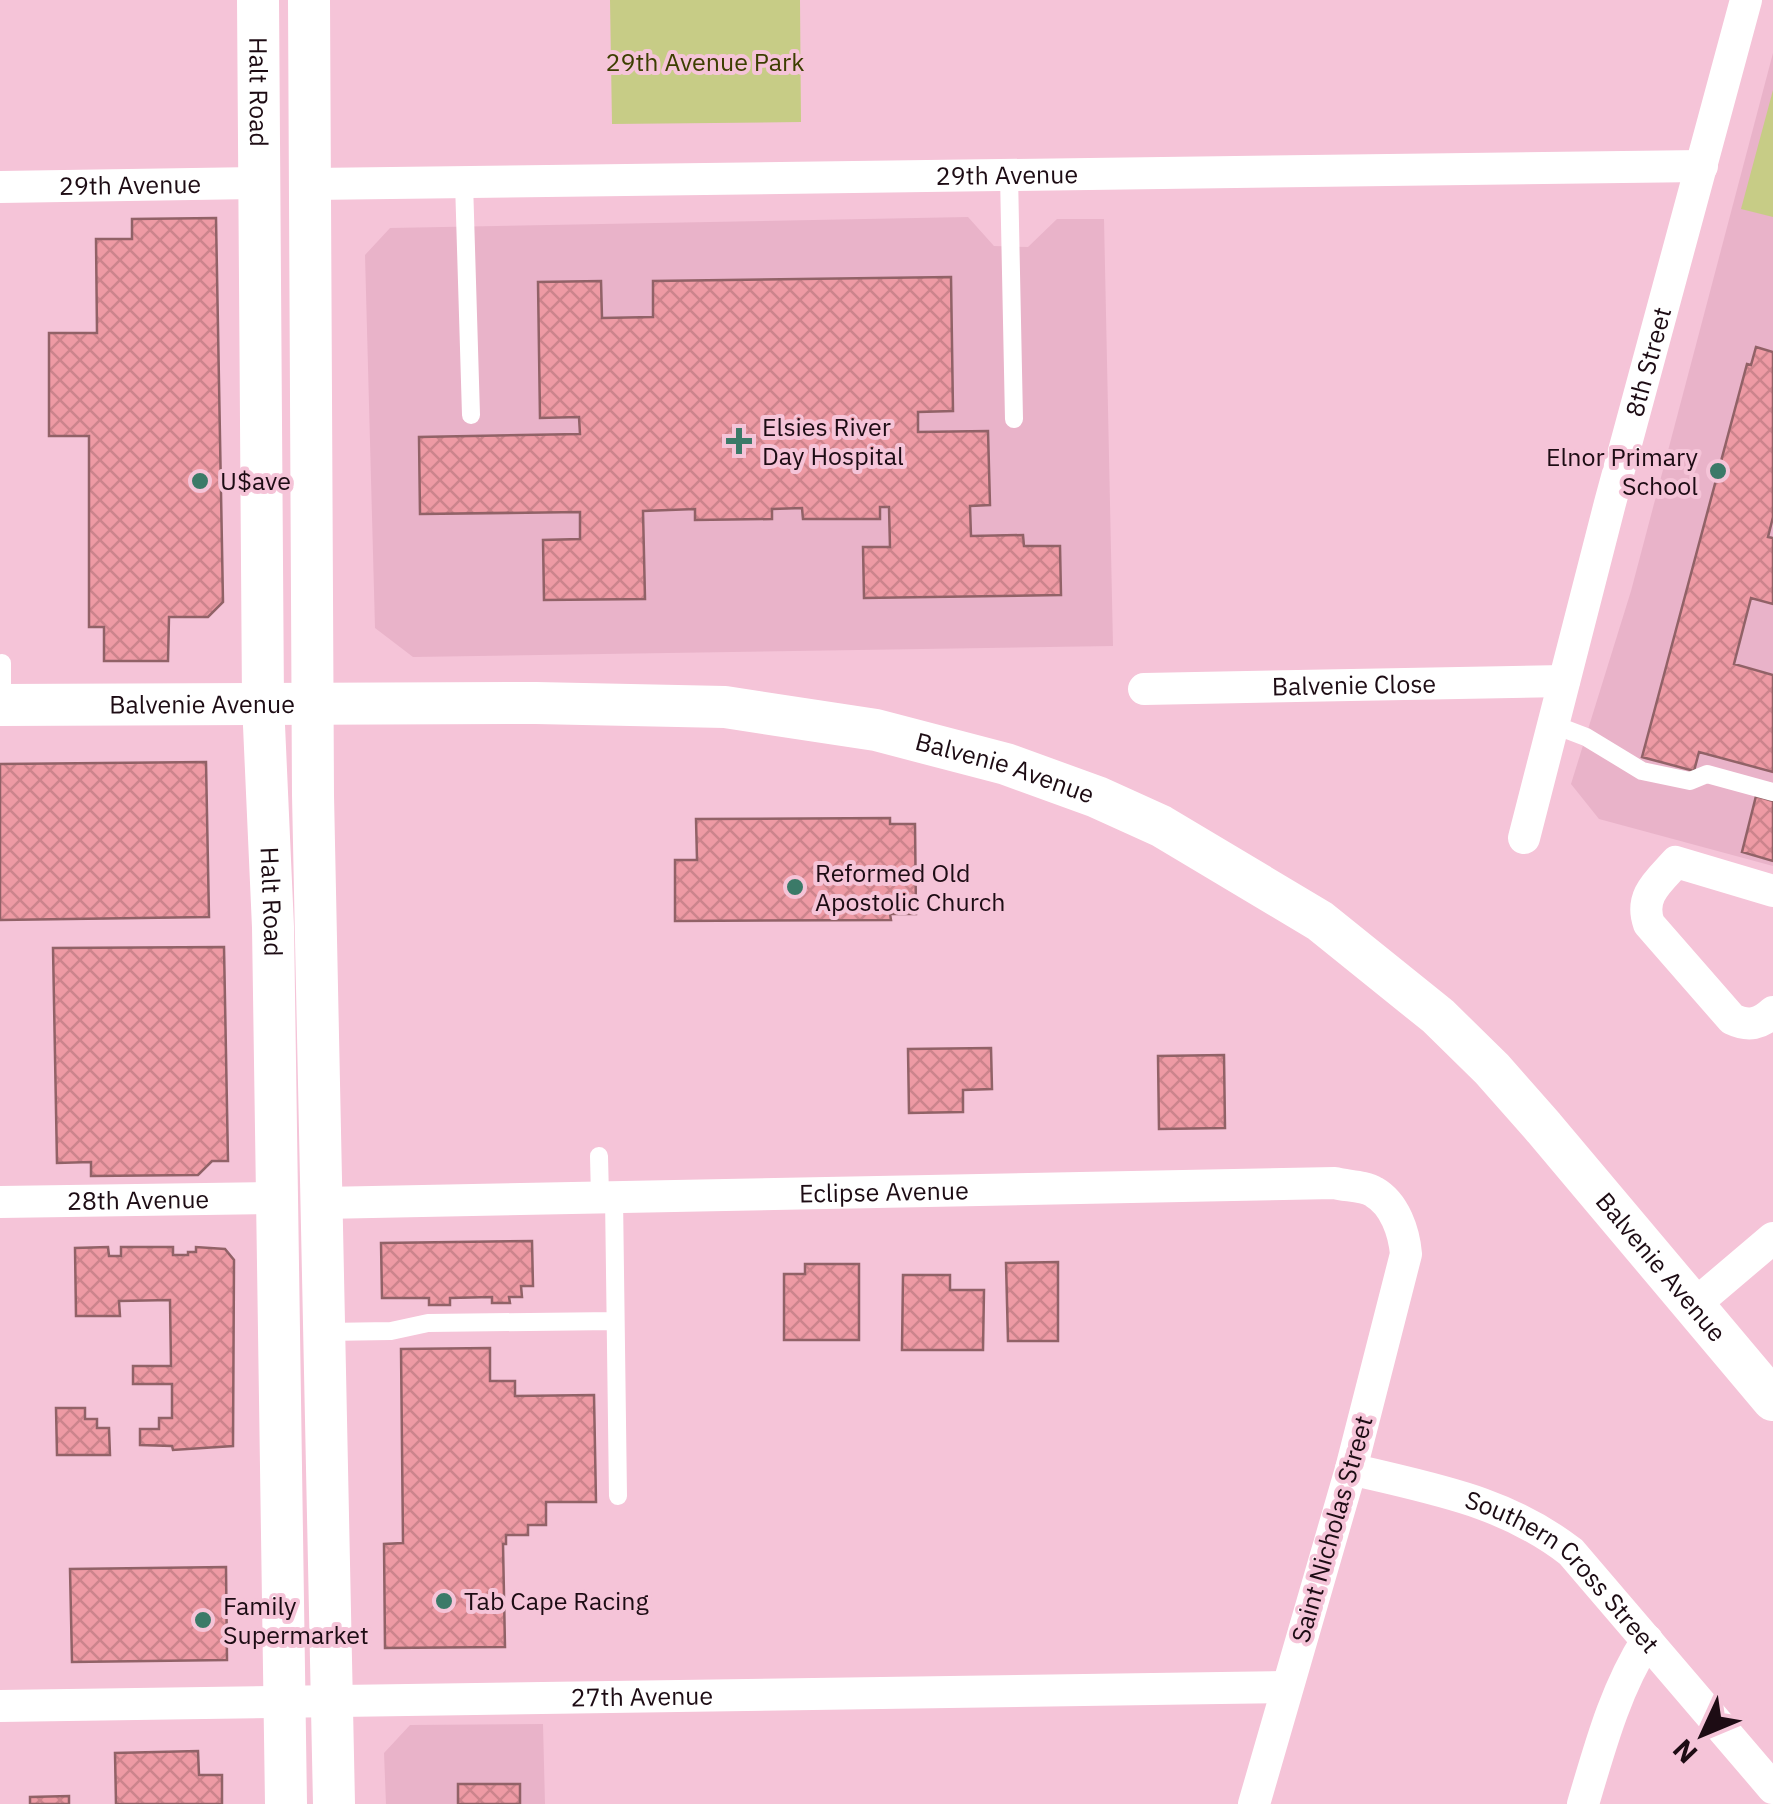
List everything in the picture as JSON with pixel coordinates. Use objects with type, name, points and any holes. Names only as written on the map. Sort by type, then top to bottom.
[{"type":"street","name":"Halt Road","points":[[258,0],[263,703],[273,926],[286,1804]]},
{"type":"street","name":"Halt Road","points":[[310,0],[313,704],[334,1804]]},
{"type":"street","name":"8th Street","points":[[1524,838],[1746,0]]},
{"type":"street","name":"29th Avenue","points":[[312,184],[1702,166]]},
{"type":"street","name":"29th Avenue","points":[[0,187],[260,183]]},
{"type":"street","name":"Balvenie Close","points":[[1144,690],[1564,681]]},
{"type":"street","name":"Balvenie Avenue","points":[[1,705],[536,703],[725,707],[876,730],[1006,764],[1097,797],[1161,826],[1320,921],[1438,1016],[1544,1128],[1773,1400]]},
{"type":"street","points":[[1773,891],[1676,862],[1648,892],[1645,908],[1649,924],[1732,1020],[1751,1024],[1773,1012]]},
{"type":"street","name":"Eclipse Avenue","points":[[322,1202],[1335,1183],[1374,1192],[1398,1219],[1405,1234],[1406,1254]]},
{"type":"street","name":"28th Avenue","points":[[0,1202],[276,1198]]},
{"type":"street","points":[[1694,1305],[1773,1238]]},
{"type":"street","name":"Saint Nicholas Street","points":[[1254,1804],[1351,1470],[1406,1254]]},
{"type":"street","name":"Southern Cross Street","points":[[1351,1470],[1470,1498],[1543,1530],[1571,1552],[1773,1788]]},
{"type":"street","points":[[1583,1804],[1608,1720],[1647,1640]]},
{"type":"street","name":"27th Avenue","points":[[0,1706],[1286,1687]]},
{"type":"lane","points":[[1009,175],[1014,419]]},
{"type":"lane","points":[[464,182],[471,415]]},
{"type":"lane","points":[[1,705],[2,663]]},
{"type":"lane","points":[[1552,724],[1586,737],[1642,771],[1690,780],[1706,774],[1773,792]]},
{"type":"lane","points":[[600,1156],[607,1197],[616,1321],[618,1496]]},
{"type":"lane","points":[[325,1332],[391,1331],[428,1322],[616,1321]]},
{"type":"shaded area","name":"Elnor Primary School","points":[[1773,53],[1773,866],[1599,819],[1571,784],[1631,591]]},
{"type":"shaded area","name":"Elsies River Day Hospital","points":[[968,217],[994,246],[1028,247],[1057,219],[1104,219],[1113,646],[413,657],[375,628],[365,255],[390,228]]},
{"type":"shaded area","points":[[543,1724],[545,1804],[386,1804],[384,1753],[410,1725]]},
{"type":"green space","name":"29th Avenue Park","points":[[610,0],[800,0],[801,122],[612,124]]},
{"type":"green space","points":[[1773,90],[1773,217],[1741,209]]},
{"type":"building","points":[[216,218],[223,602],[208,617],[169,617],[168,661],[104,661],[104,627],[89,627],[89,436],[49,436],[49,333],[97,333],[96,239],[132,239],[132,219]]},
{"type":"building","points":[[951,277],[953,411],[918,412],[918,432],[988,431],[990,505],[970,506],[971,536],[1023,535],[1024,546],[1060,546],[1061,595],[864,598],[863,547],[890,547],[889,507],[880,507],[880,519],[803,519],[802,508],[772,509],[772,519],[695,520],[695,509],[643,511],[645,599],[544,600],[543,540],[580,539],[580,512],[420,514],[419,437],[580,434],[579,417],[540,418],[538,282],[601,281],[602,318],[653,317],[653,281]]},
{"type":"building","points":[[1756,347],[1773,352],[1773,517],[1768,537],[1773,538],[1773,604],[1751,598],[1734,664],[1773,675],[1773,772],[1699,752],[1694,771],[1642,757],[1747,364],[1751,365]]},
{"type":"building","points":[[206,762],[209,917],[0,920],[0,764]]},
{"type":"building","points":[[1756,796],[1773,801],[1773,861],[1742,852]]},
{"type":"building","name":"Reformed Old Apostolic Church","points":[[890,818],[890,824],[915,824],[916,914],[890,914],[891,920],[675,921],[675,860],[697,860],[696,819]]},
{"type":"building","points":[[224,947],[228,1161],[212,1161],[198,1175],[91,1176],[91,1162],[57,1163],[53,948]]},
{"type":"building","points":[[991,1048],[992,1089],[963,1090],[963,1112],[909,1113],[908,1049]]},
{"type":"building","points":[[1224,1055],[1225,1128],[1159,1129],[1158,1056]]},
{"type":"building","points":[[532,1241],[533,1286],[521,1286],[522,1297],[509,1297],[510,1303],[492,1303],[492,1297],[450,1298],[450,1305],[429,1305],[429,1298],[382,1298],[381,1243]]},
{"type":"building","points":[[108,1247],[109,1256],[121,1256],[121,1247],[173,1247],[173,1255],[188,1255],[196,1252],[196,1247],[225,1249],[234,1260],[233,1446],[173,1450],[172,1446],[140,1445],[140,1429],[159,1429],[159,1418],[172,1418],[172,1384],[133,1384],[133,1366],[171,1366],[170,1300],[119,1301],[120,1316],[76,1316],[75,1248]]},
{"type":"building","points":[[1058,1262],[1058,1341],[1008,1341],[1006,1263]]},
{"type":"building","points":[[805,1264],[859,1264],[859,1340],[784,1340],[784,1274],[805,1274]]},
{"type":"building","points":[[903,1275],[950,1275],[950,1290],[984,1290],[983,1350],[902,1350]]},
{"type":"building","points":[[490,1348],[490,1381],[515,1381],[515,1396],[594,1395],[596,1502],[546,1502],[546,1525],[528,1525],[528,1535],[506,1535],[505,1647],[385,1648],[384,1544],[403,1543],[401,1349]]},
{"type":"building","points":[[56,1408],[85,1408],[85,1419],[97,1419],[97,1428],[109,1428],[110,1455],[57,1455]]},
{"type":"building","points":[[226,1567],[227,1660],[72,1662],[70,1569]]},
{"type":"building","points":[[198,1751],[199,1775],[222,1775],[222,1804],[116,1804],[115,1753]]},
{"type":"building","points":[[458,1784],[520,1784],[520,1804],[458,1804]]},
{"type":"building","points":[[69,1796],[69,1804],[30,1804],[30,1797]]},
{"type":"place","name":"Elsies River Day Hospital","points":[[739,441]]},
{"type":"place","name":"Elnor Primary School","points":[[1718,471]]},
{"type":"place","name":"U$ave","points":[[200,481]]},
{"type":"place","name":"Reformed Old Apostolic Church","points":[[795,887]]},
{"type":"place","name":"Tab Cape Racing","points":[[444,1601]]},
{"type":"place","name":"Family Supermarket","points":[[203,1620]]}]
